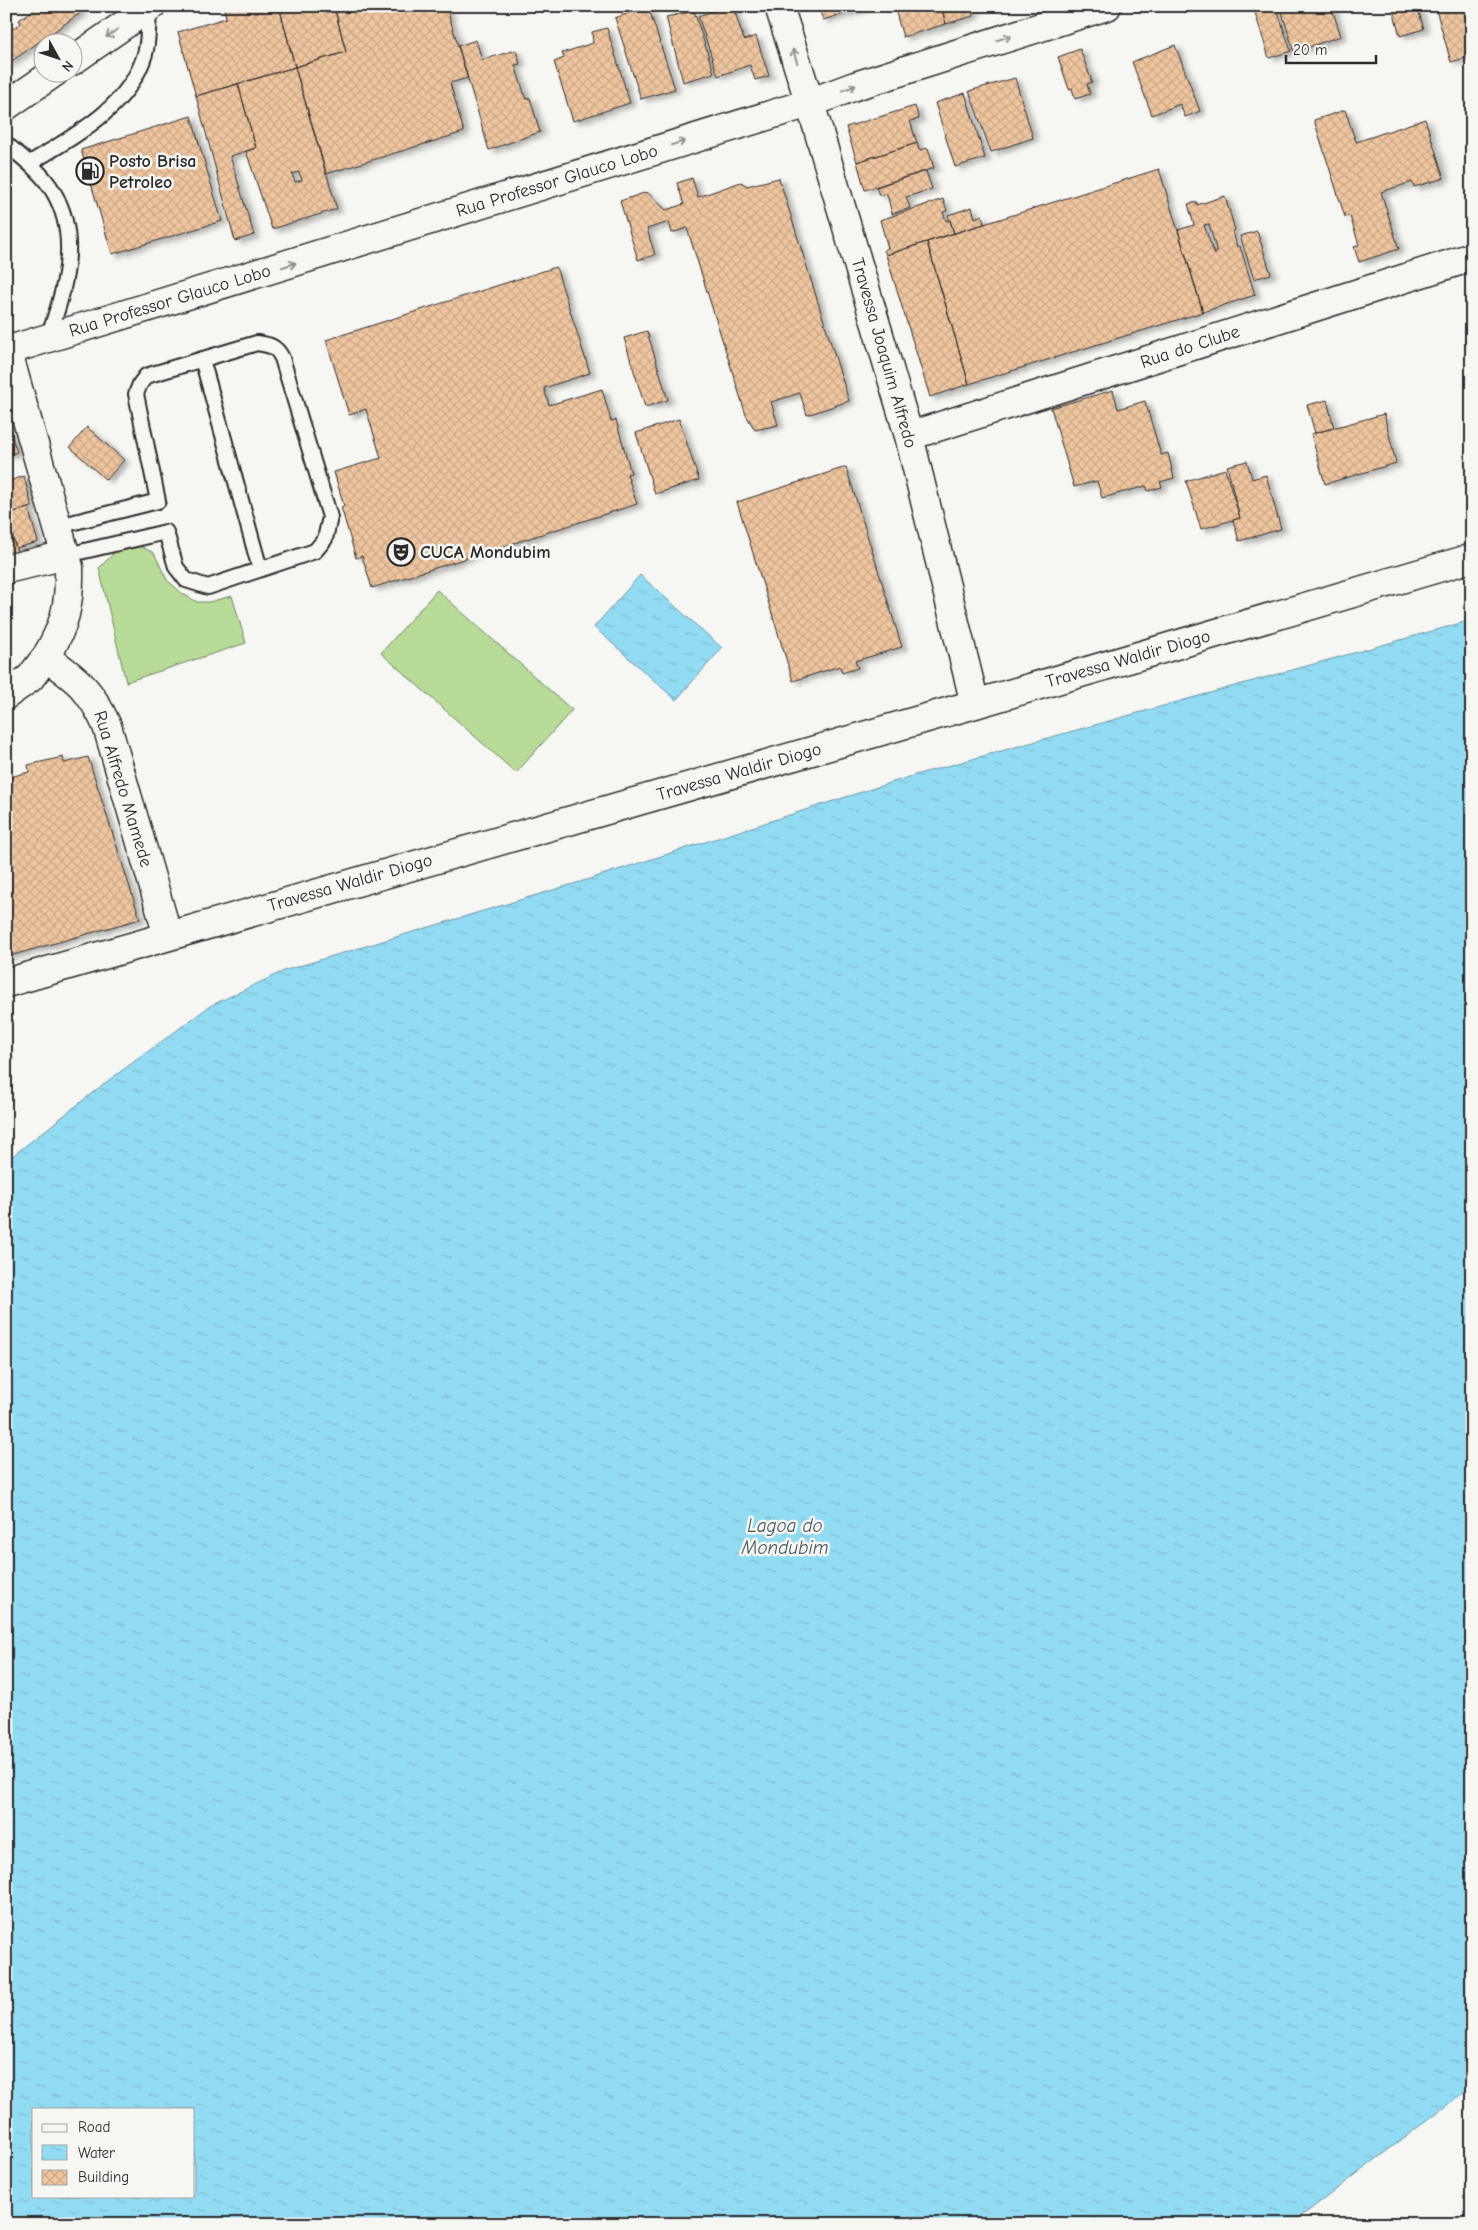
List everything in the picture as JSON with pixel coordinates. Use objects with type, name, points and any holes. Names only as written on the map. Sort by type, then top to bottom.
[{"type":"street","name":"Travessa Joaquim Alfredo","points":[[779,6],[909,436],[976,704]]},
{"type":"street","name":"Rua Professor Glauco Lobo","points":[[7,349],[48,339],[809,103],[855,86],[1107,6]]},
{"type":"street","points":[[82,53],[150,7]]},
{"type":"street","points":[[6,106],[41,82]]},
{"type":"street","name":"Rua do Clube","points":[[909,436],[1472,257]]},
{"type":"street","points":[[6,696],[30,678],[46,657],[58,637],[66,614],[70,591],[67,555],[7,349]]},
{"type":"street","points":[[6,569],[67,555]]},
{"type":"street","name":"Travessa Waldir Diogo","points":[[6,983],[976,704],[1472,558]]},
{"type":"street","name":"Rua Alfredo Mamede","points":[[46,657],[85,687],[97,703],[107,726],[168,936]]},
{"type":"lane","points":[[30,163],[80,132],[110,109],[132,83],[145,54],[150,7]]},
{"type":"lane","points":[[6,144],[30,163],[54,193],[66,222],[70,254],[64,289],[48,339]]},
{"type":"lane","points":[[59,526],[158,501],[136,394],[146,376],[257,343],[270,345],[278,351],[282,358],[330,517],[325,540],[315,551],[208,587],[196,585],[186,580],[176,567],[166,532],[67,555]]},
{"type":"lane","points":[[202,359],[260,569]]},
{"type":"green space","points":[[142,547],[154,553],[167,580],[183,594],[197,602],[209,602],[232,596],[246,643],[126,682],[99,568],[119,548]]},
{"type":"green space","points":[[437,590],[572,710],[516,773],[381,653]]},
{"type":"water","points":[[640,575],[722,648],[676,700],[594,627]]},
{"type":"water","name":"Lagoa do Mondubim","points":[[1472,620],[1472,2086],[1291,2224],[6,2224],[6,1164],[10,1158],[105,1083],[210,1006],[286,970],[580,882],[915,775]]},
{"type":"building","points":[[39,6],[78,6],[82,12],[53,32],[32,32],[32,47],[6,65],[6,34],[21,23],[19,20]]},
{"type":"building","points":[[229,6],[279,6],[295,67],[196,96],[178,32],[226,18],[224,9]]},
{"type":"building","points":[[279,6],[334,6],[346,52],[295,67]]},
{"type":"building","points":[[334,6],[446,6],[468,78],[450,83],[464,132],[326,174],[295,67],[346,52]]},
{"type":"building","points":[[648,6],[675,89],[641,99],[615,18]]},
{"type":"building","points":[[727,6],[733,6],[744,40],[756,36],[769,76],[755,80],[750,65],[718,76],[698,16]]},
{"type":"building","points":[[818,6],[869,6],[823,20]]},
{"type":"building","points":[[894,6],[941,6],[946,24],[903,37]]},
{"type":"building","points":[[941,6],[983,6],[972,10],[973,16],[946,24]]},
{"type":"building","points":[[1253,6],[1276,6],[1291,51],[1269,58]]},
{"type":"building","points":[[1280,6],[1331,6],[1341,36],[1294,52]]},
{"type":"building","points":[[1392,6],[1417,6],[1424,29],[1400,36]]},
{"type":"building","points":[[1435,6],[1472,6],[1472,56],[1451,62]]},
{"type":"building","points":[[694,11],[714,73],[683,82],[666,17]]},
{"type":"building","points":[[607,28],[630,103],[573,121],[554,62],[564,58],[562,53],[593,43],[592,32]]},
{"type":"building","points":[[476,40],[482,60],[516,50],[520,64],[515,65],[526,99],[530,98],[540,132],[489,150],[458,46]]},
{"type":"building","points":[[1175,45],[1200,111],[1185,117],[1180,104],[1152,115],[1132,62]]},
{"type":"building","points":[[1080,49],[1092,82],[1087,84],[1090,94],[1075,99],[1072,88],[1069,89],[1058,57]]},
{"type":"building","points":[[295,67],[337,209],[272,229],[246,151],[256,148],[238,84]],"holes":[[[299,172],[302,180],[295,182],[292,174]]]},
{"type":"building","points":[[1015,78],[1033,138],[991,152],[969,91]]},
{"type":"building","points":[[238,84],[256,148],[230,156],[254,235],[235,241],[196,96]]},
{"type":"building","points":[[965,93],[985,158],[955,167],[935,103]]},
{"type":"building","points":[[915,106],[919,119],[910,121],[917,143],[857,162],[846,127]]},
{"type":"building","points":[[1345,110],[1356,142],[1425,119],[1444,178],[1414,187],[1412,182],[1381,192],[1399,249],[1359,262],[1354,247],[1359,245],[1350,216],[1345,217],[1314,120]]},
{"type":"building","points":[[191,116],[222,221],[112,254],[81,150]]},
{"type":"building","points":[[917,143],[919,150],[928,148],[934,168],[865,190],[857,162]]},
{"type":"building","points":[[1159,169],[1203,312],[969,384],[927,242]]},
{"type":"building","points":[[926,171],[932,189],[906,197],[910,208],[892,214],[887,194],[879,195],[876,187]]},
{"type":"building","points":[[692,178],[698,197],[741,182],[747,186],[779,178],[849,401],[807,415],[800,393],[771,402],[778,425],[755,430],[746,415],[687,228],[672,233],[669,222],[647,229],[655,255],[638,260],[620,201],[647,192],[666,210],[684,204],[677,183]]},
{"type":"building","points":[[1225,196],[1235,230],[1233,231],[1237,247],[1240,246],[1255,295],[1203,312],[1178,230],[1194,225],[1188,204],[1197,202],[1197,205]],"holes":[[[1209,224],[1217,253],[1214,254],[1204,225]]]},
{"type":"building","points":[[943,199],[947,211],[943,212],[946,221],[950,220],[954,233],[886,255],[884,250],[888,248],[880,220]]},
{"type":"building","points":[[972,207],[975,218],[982,215],[984,224],[954,233],[948,215]]},
{"type":"building","points":[[1257,231],[1271,274],[1254,279],[1240,236]]},
{"type":"building","points":[[927,242],[969,384],[930,397],[886,255]]},
{"type":"building","points":[[556,267],[590,373],[544,388],[549,405],[602,389],[611,421],[616,420],[631,473],[627,474],[637,504],[372,588],[362,556],[356,558],[341,507],[344,506],[334,472],[381,458],[366,409],[349,415],[326,340]]},
{"type":"building","points":[[647,331],[668,400],[645,407],[624,338]]},
{"type":"building","points":[[1113,390],[1118,409],[1145,401],[1161,455],[1168,453],[1174,478],[1160,482],[1162,487],[1148,491],[1146,486],[1102,498],[1097,481],[1074,487],[1051,408]]},
{"type":"building","points":[[1327,400],[1334,428],[1315,433],[1307,405]]},
{"type":"building","points":[[1384,414],[1396,463],[1325,484],[1311,434]]},
{"type":"building","points":[[679,419],[699,480],[655,494],[636,433]]},
{"type":"building","points":[[6,420],[17,452],[6,456]]},
{"type":"building","points":[[87,427],[124,460],[106,480],[70,447]]},
{"type":"building","points":[[1247,461],[1252,479],[1266,475],[1281,529],[1239,541],[1233,520],[1240,518],[1227,466]]},
{"type":"building","points":[[846,467],[902,647],[855,661],[858,668],[842,673],[840,666],[793,681],[737,502]]},
{"type":"building","points":[[1225,469],[1240,518],[1201,529],[1186,481]]},
{"type":"building","points":[[24,476],[32,507],[6,514],[6,482]]},
{"type":"building","points":[[28,508],[38,542],[16,548],[6,514]]},
{"type":"building","points":[[6,517],[17,552],[6,555]]},
{"type":"building","points":[[63,757],[64,763],[88,757],[140,919],[6,957],[6,812],[12,811],[6,788],[6,778],[29,772],[28,765]]},
{"type":"place","name":"Posto Brisa Petroleo","points":[[90,171]]},
{"type":"place","name":"CUCA Mondubim","points":[[401,552]]}]
